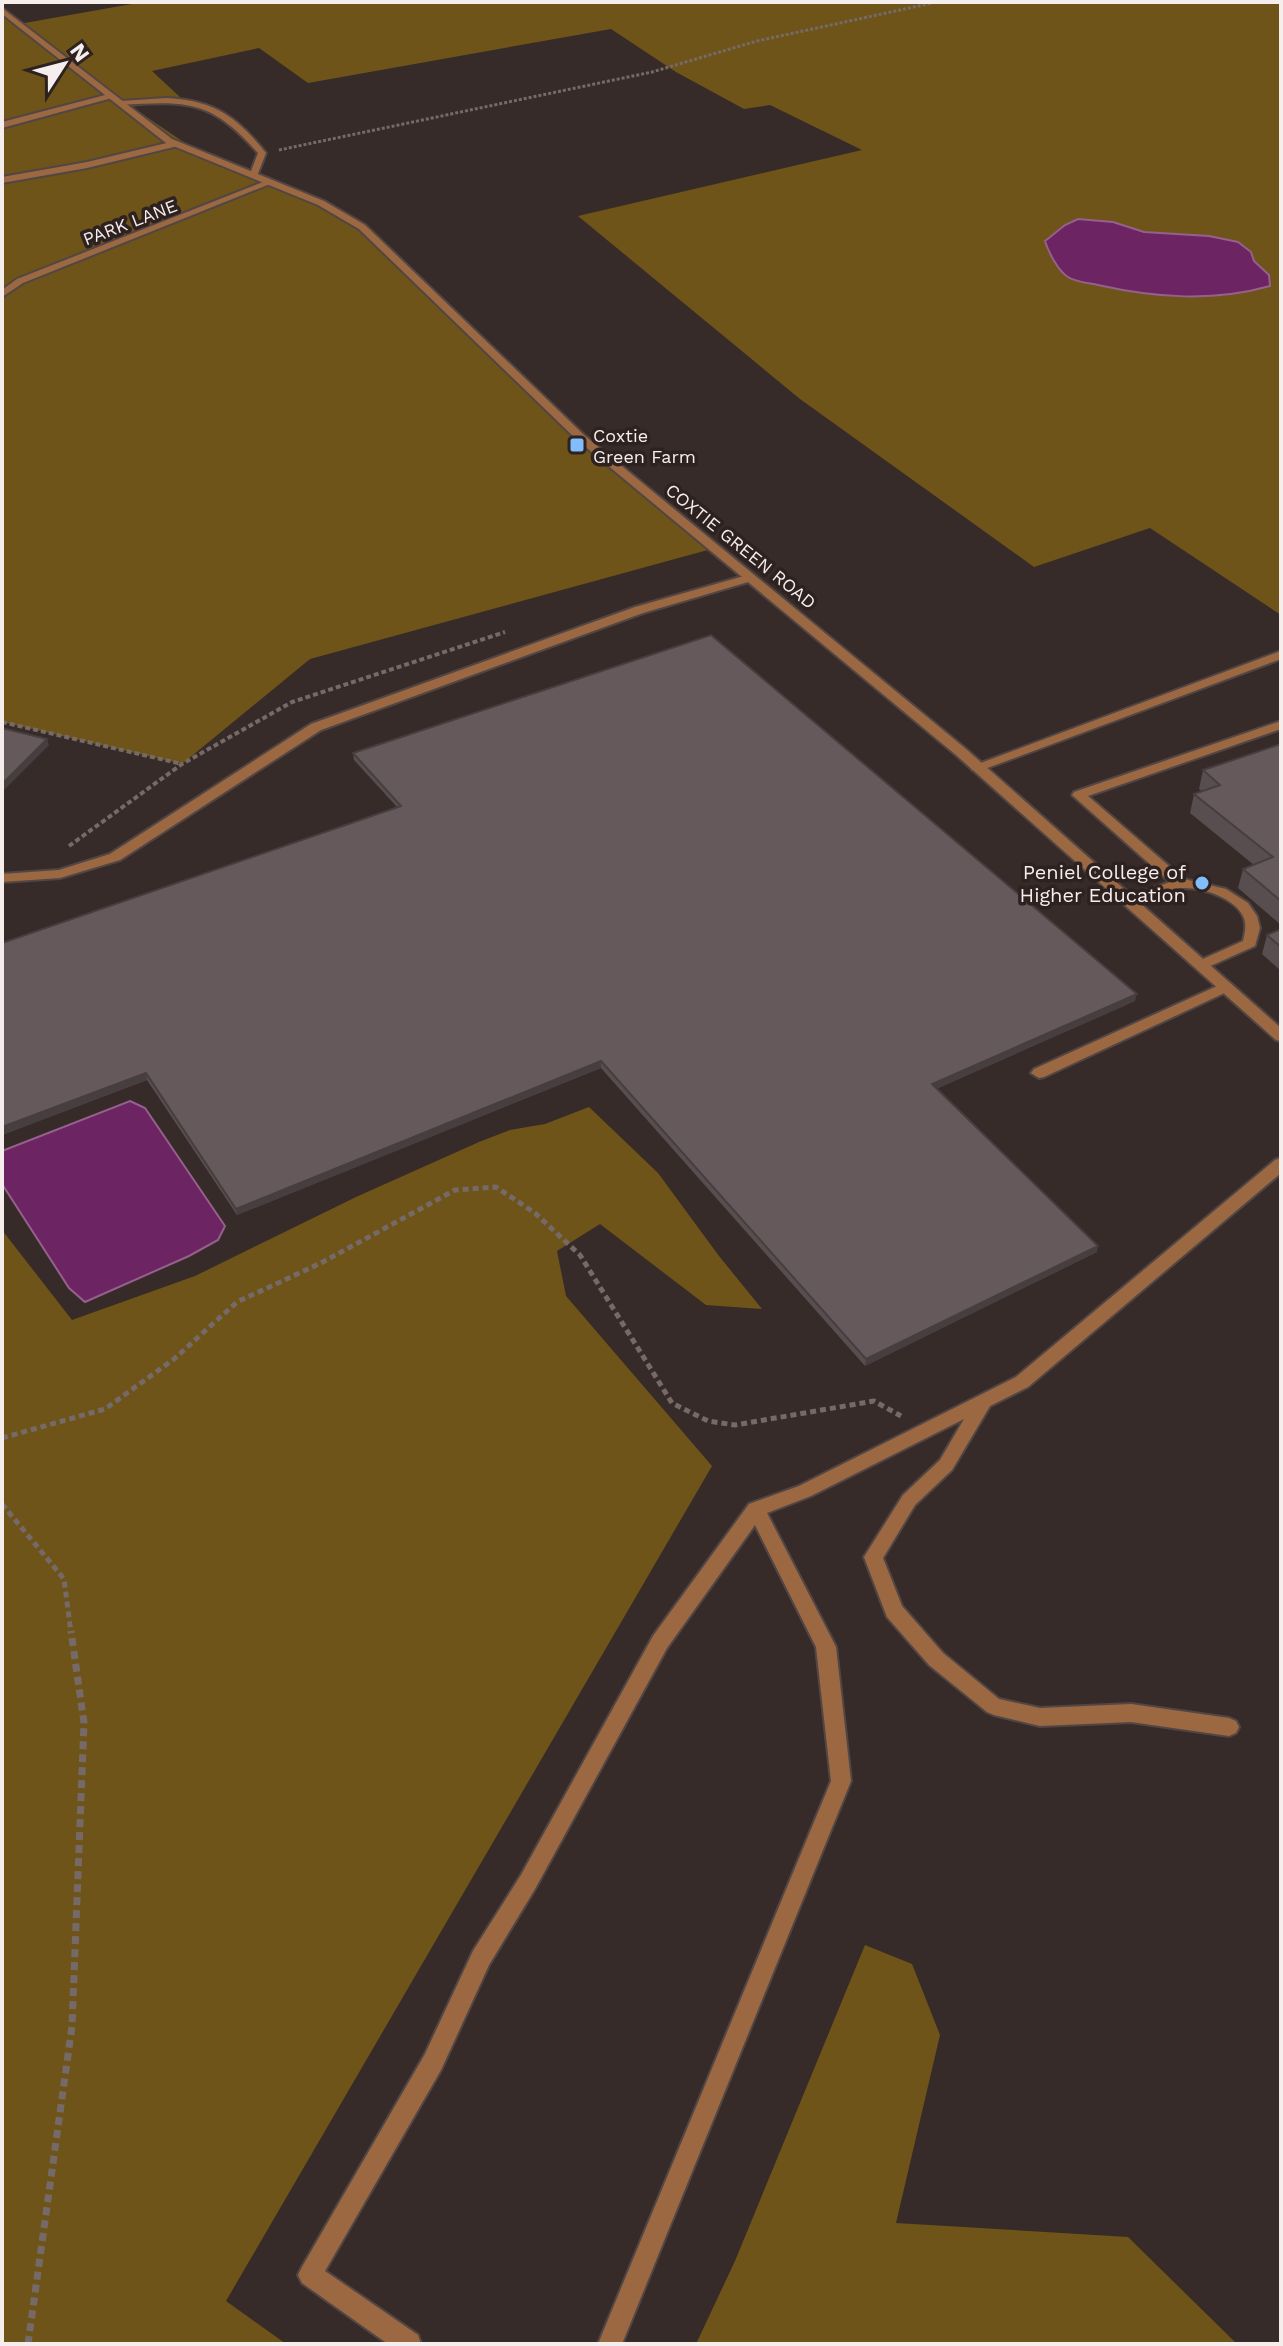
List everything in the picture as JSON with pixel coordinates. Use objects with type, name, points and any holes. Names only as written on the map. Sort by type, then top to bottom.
[{"type":"street","name":"COXTIE GREEN ROAD","points":[[2,10],[109,96],[175,144],[321,203],[362,227],[580,437],[977,767],[1281,1036]]},
{"type":"street","points":[[2,125],[109,96]]},
{"type":"street","points":[[121,103],[181,98],[202,102],[243,129],[262,153],[254,174]]},
{"type":"street","points":[[2,180],[87,165],[175,144]]},
{"type":"street","name":"PARK LANE","points":[[2,294],[20,281],[271,182]]},
{"type":"street","points":[[2,878],[60,874],[115,857],[316,727],[624,616],[751,578]]},
{"type":"street","points":[[977,767],[1281,655]]},
{"type":"street","points":[[1201,965],[1250,943],[1253,918],[1244,906],[1225,892],[1180,883],[1079,795],[1281,725]]},
{"type":"street","points":[[1129,902],[1180,883]]},
{"type":"street","points":[[1039,1073],[1226,987]]},
{"type":"street","points":[[409,2344],[310,2275],[433,2062],[481,1958],[528,1882],[660,1642],[756,1509],[805,1491],[1022,1382],[1281,1164]]},
{"type":"street","points":[[983,1402],[946,1465],[909,1500],[873,1557],[894,1611],[936,1659],[994,1706],[1040,1717],[1131,1713],[1229,1727]]},
{"type":"street","points":[[610,2344],[841,1781],[826,1647],[756,1509]]},
{"type":"path","points":[[262,153],[652,72],[757,41],[937,2]]},
{"type":"path","points":[[2,722],[182,764]]},
{"type":"path","points":[[2,1438],[105,1409],[174,1359],[237,1302],[321,1263],[455,1190],[496,1187],[535,1213],[580,1255],[672,1403],[708,1421],[735,1425],[874,1401],[927,1430]]},
{"type":"path","points":[[2,1504],[64,1579],[84,1723],[72,2026],[28,2344]]},
{"type":"shaded area","points":[[143,2],[1281,2],[1281,615],[1150,528],[1034,567],[800,399],[578,216],[862,150],[770,105],[744,109],[676,72],[611,29],[308,83],[259,48],[152,71],[181,98],[132,107],[185,143],[346,216],[579,437],[715,548],[310,659],[182,764],[2,722],[2,10],[19,24]]},
{"type":"shaded area","points":[[1078,219],[1113,222],[1144,232],[1209,236],[1238,242],[1251,252],[1254,261],[1269,275],[1270,286],[1227,294],[1184,296],[1141,293],[1074,280],[1057,266],[1045,241]]},
{"type":"shaded area","points":[[130,1101],[145,1108],[225,1226],[218,1240],[189,1256],[85,1302],[69,1288],[2,1184],[2,1151]]},
{"type":"shaded area","points":[[589,1107],[658,1173],[762,1309],[706,1305],[600,1224],[557,1251],[566,1296],[712,1466],[226,2301],[286,2344],[2,2344],[2,1230],[72,1320],[195,1276],[356,1197],[479,1142],[510,1130],[545,1124]]},
{"type":"shaded area","points":[[865,1945],[912,1964],[940,2035],[896,2223],[1128,2237],[1237,2344],[696,2344],[735,2261]]},
{"type":"building","points":[[711,635],[1137,994],[932,1084],[1098,1246],[866,1359],[601,1061],[236,1209],[146,1073],[2,1127],[2,943],[401,806],[353,753]]},
{"type":"building","points":[[2,728],[47,739],[2,784]]},
{"type":"building","points":[[1281,744],[1281,901],[1243,869],[1273,857],[1194,794],[1220,785],[1203,770]]},
{"type":"building","points":[[1281,929],[1281,947],[1267,935]]},
{"type":"place","name":"Coxtie Green Farm","points":[[577,445]]},
{"type":"place","name":"Peniel College of Higher Education","points":[[1202,883]]}]
